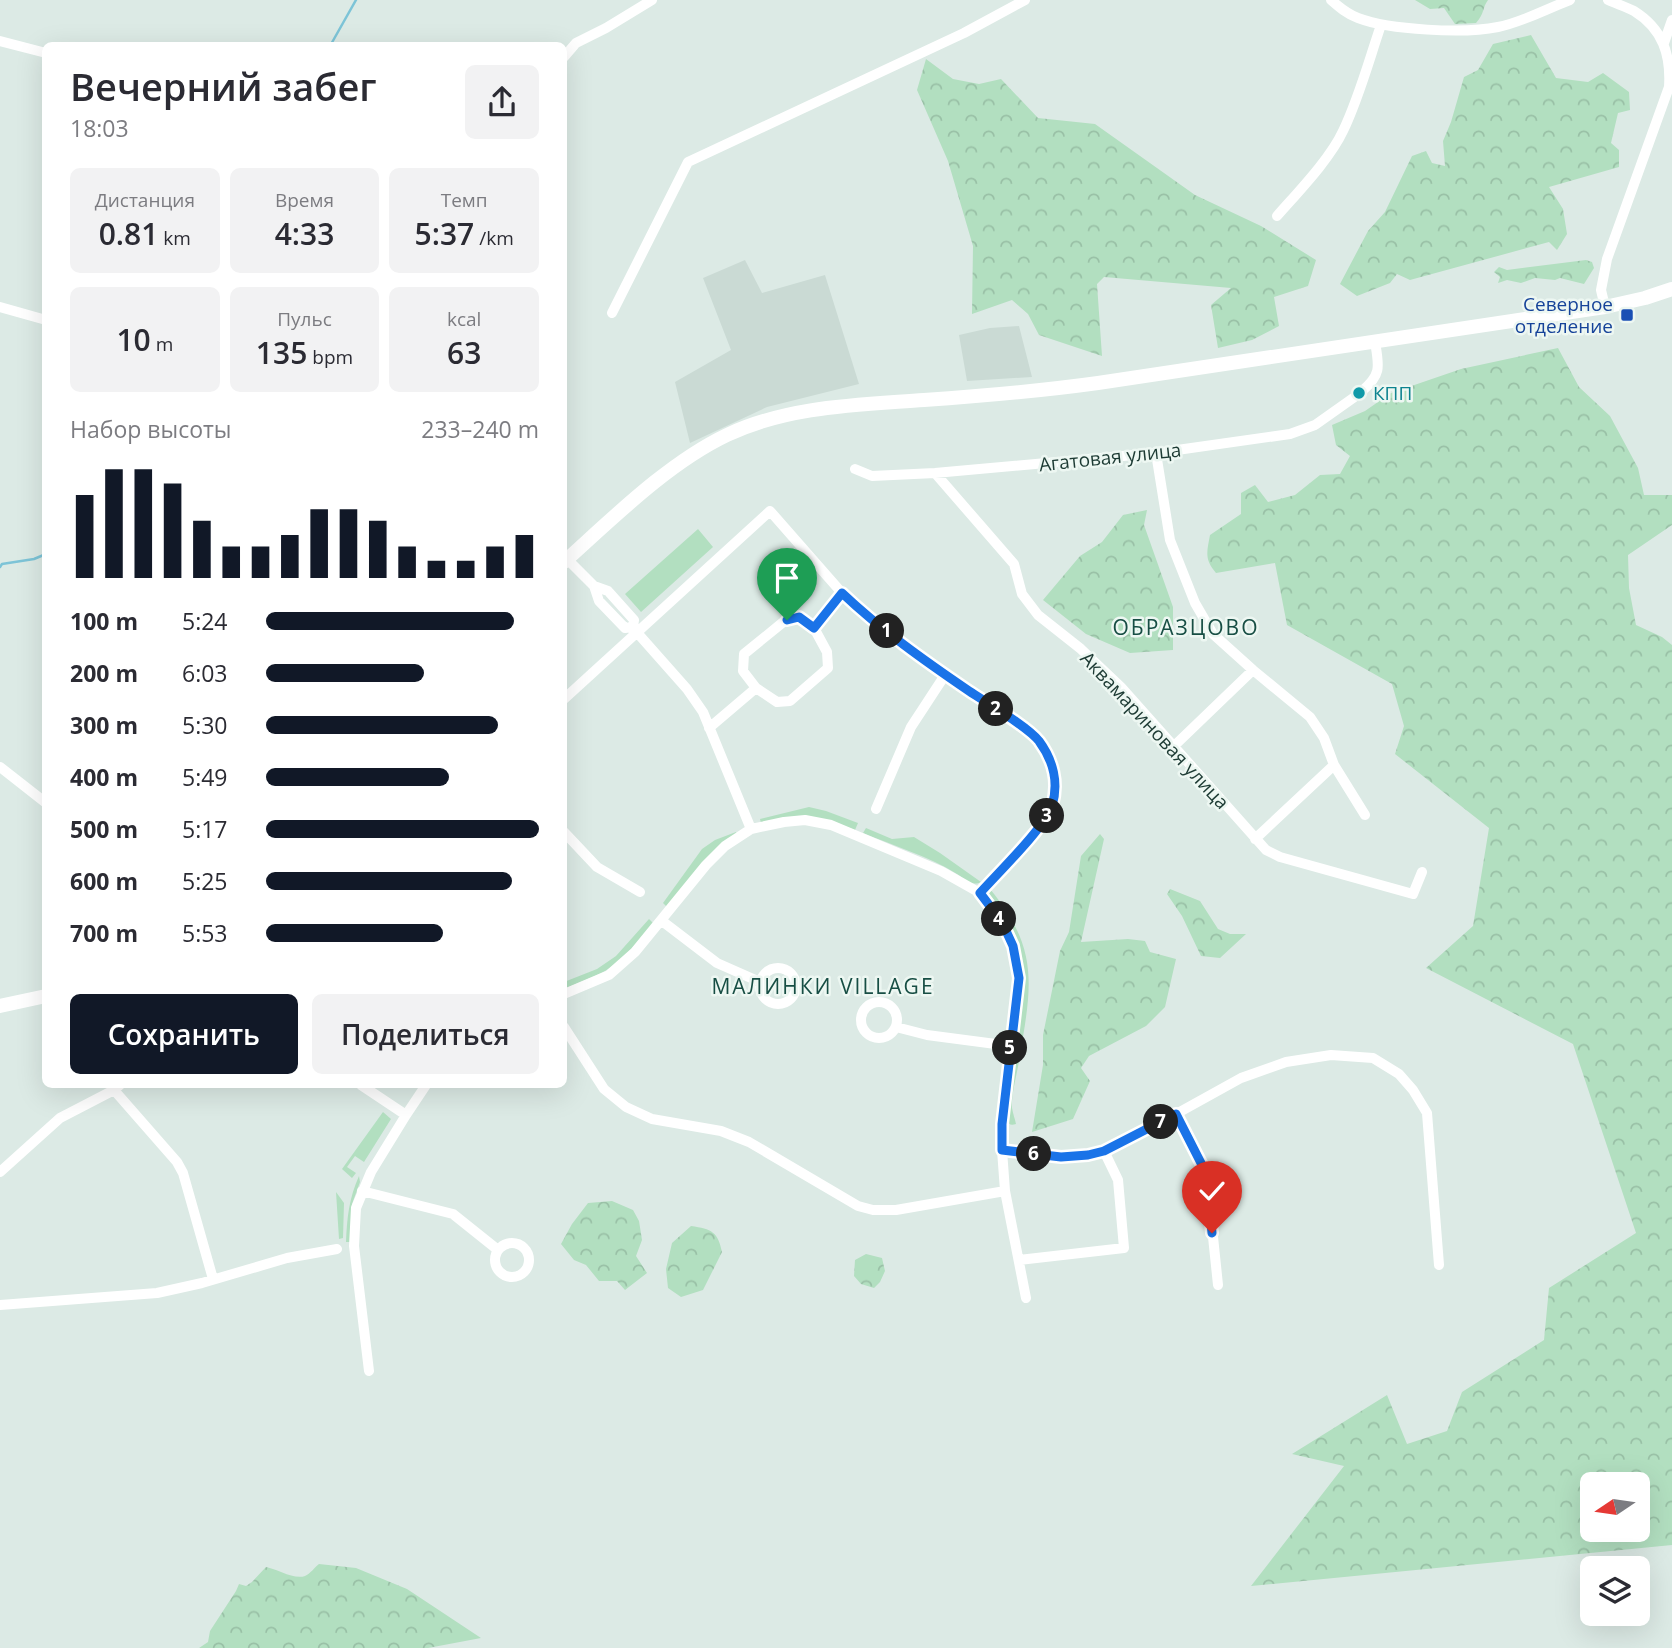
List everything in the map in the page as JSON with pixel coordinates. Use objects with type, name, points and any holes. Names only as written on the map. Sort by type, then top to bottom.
[{"type":"street","points":[[567,54],[576,43],[652,0]]},
{"type":"street","points":[[612,313],[688,162],[964,33],[1026,0]]},
{"type":"street","points":[[1331,0],[1357,18],[1381,25],[1456,30],[1480,30],[1501,26],[1570,0]]},
{"type":"street","points":[[1605,307],[1601,290],[1608,259],[1669,87],[1669,64],[1664,44],[1652,27],[1634,12],[1608,0]]},
{"type":"street","points":[[1664,44],[1672,20]]},
{"type":"street","points":[[1277,216],[1305,184],[1343,132],[1381,25]]},
{"type":"street","points":[[0,41],[42,53]]},
{"type":"street","points":[[567,557],[683,461],[725,436],[763,422],[810,410],[1028,392],[1605,307],[1672,289]]},
{"type":"street","points":[[0,307],[42,319]]},
{"type":"street","name":"Агатовая улица","points":[[855,469],[872,476],[935,473],[1156,453],[1290,434],[1315,425],[1372,382],[1378,375],[1379,365],[1375,342]]},
{"type":"street","points":[[1156,453],[1170,540],[1195,603],[1213,634],[1310,717],[1324,738],[1334,765],[1365,815]]},
{"type":"street","name":"Аквамариновая улица","points":[[935,473],[1014,564],[1022,594],[1038,615],[1081,649],[1121,687],[1266,850],[1280,857],[1413,894],[1422,872]]},
{"type":"street","points":[[567,696],[634,630],[770,511],[842,593],[866,615],[945,675],[1037,738],[1049,757],[1055,777],[1051,809],[1036,830],[980,893]]},
{"type":"street","points":[[567,561],[594,586],[599,601],[625,628],[634,630],[687,689],[702,712],[751,829]]},
{"type":"street","points":[[814,628],[842,593]]},
{"type":"street","points":[[799,617],[814,628],[827,652],[828,668],[789,701],[777,702],[757,688],[743,671],[744,654],[787,620],[799,617]]},
{"type":"street","points":[[1173,747],[1253,670]]},
{"type":"street","points":[[876,809],[911,727],[945,675]]},
{"type":"street","points":[[709,729],[757,688]]},
{"type":"street","points":[[1255,839],[1334,765]]},
{"type":"street","points":[[0,767],[42,800]]},
{"type":"street","points":[[567,993],[609,975],[635,952],[706,865],[725,846],[751,829],[805,820],[831,825],[941,871],[980,893],[1002,922],[1013,946],[1019,978],[1002,1124],[1002,1150],[1005,1191],[1026,1298]]},
{"type":"street","points":[[567,835],[597,867],[640,891]]},
{"type":"street","points":[[662,921],[717,963],[760,982]]},
{"type":"street","points":[[0,1006],[42,997]]},
{"type":"street","points":[[896,1027],[927,1035],[1011,1046]]},
{"type":"street","points":[[567,1032],[604,1089],[626,1107],[652,1119],[721,1131],[749,1142],[858,1206],[873,1210],[896,1210],[1005,1191]]},
{"type":"street","points":[[1002,1150],[1061,1157],[1088,1155],[1104,1151],[1241,1078],[1286,1062],[1331,1055],[1373,1058],[1399,1074],[1427,1113],[1440,1265]]},
{"type":"street","points":[[0,1172],[60,1118],[115,1088]]},
{"type":"street","points":[[118,1088],[177,1162],[183,1174],[213,1279]]},
{"type":"street","points":[[366,1088],[406,1115]]},
{"type":"street","points":[[369,1371],[354,1246],[356,1208],[370,1172],[424,1088]]},
{"type":"street","points":[[1176,1114],[1207,1180],[1218,1285]]},
{"type":"street","points":[[1019,1260],[1124,1248],[1118,1180],[1104,1151]]},
{"type":"street","points":[[362,1191],[453,1214],[498,1250]]},
{"type":"street","points":[[0,1305],[157,1293],[287,1258],[338,1249]]},
{"type":"shaded area","points":[[745,260],[762,293],[825,275],[859,384],[767,407],[690,443],[675,382],[731,350],[703,278]]},
{"type":"shaded area","points":[[1019,326],[1032,377],[967,381],[959,335],[990,328]]},
{"type":"green space","points":[[1415,0],[1488,0],[1476,23],[1455,24],[1444,8],[1430,9]]},
{"type":"green space","points":[[1531,35],[1556,78],[1588,82],[1603,73],[1629,92],[1630,110],[1618,113],[1611,143],[1619,150],[1619,167],[1549,187],[1563,209],[1567,234],[1557,250],[1549,242],[1410,280],[1397,274],[1390,283],[1357,296],[1340,284],[1368,231],[1385,212],[1412,156],[1426,151],[1432,163],[1445,166],[1443,141],[1464,77],[1478,70],[1493,44]]},
{"type":"green space","points":[[926,59],[953,79],[979,84],[1001,79],[1038,118],[1095,124],[1195,195],[1261,226],[1316,260],[1308,286],[1274,297],[1279,326],[1252,340],[1218,348],[1211,305],[1231,288],[1104,277],[1097,284],[1102,356],[1039,335],[1028,314],[1012,300],[972,314],[973,246],[948,161],[917,90]]},
{"type":"green space","points":[[1586,260],[1592,262],[1594,268],[1584,284],[1560,278],[1535,278],[1521,283],[1507,280],[1498,283],[1500,277],[1494,272],[1499,267],[1507,270]]},
{"type":"green space","points":[[1558,348],[1579,387],[1610,416],[1638,468],[1644,495],[1672,495],[1672,525],[1628,555],[1629,588],[1636,625],[1662,637],[1672,645],[1672,1545],[1251,1586],[1344,1466],[1292,1454],[1387,1395],[1407,1444],[1447,1431],[1462,1392],[1544,1340],[1549,1288],[1636,1233],[1573,1044],[1426,968],[1473,926],[1489,828],[1395,754],[1404,726],[1392,684],[1287,625],[1275,563],[1216,573],[1208,559],[1210,535],[1241,514],[1241,493],[1255,485],[1268,502],[1295,495],[1320,475],[1340,474],[1350,456],[1336,445],[1332,425],[1365,411],[1391,393],[1461,369]]},
{"type":"green space","points":[[1147,510],[1144,525],[1173,607],[1173,650],[1130,653],[1086,634],[1043,600],[1080,556],[1102,542],[1123,515]]},
{"type":"green space","points":[[698,529],[713,547],[641,612],[625,594]]},
{"type":"green space","points":[[809,807],[858,823],[855,830],[826,820],[761,823],[760,819]]},
{"type":"green space","points":[[866,828],[892,839],[914,837],[981,882],[971,883],[934,862],[863,833]]},
{"type":"green space","points":[[736,832],[667,907],[663,903],[702,849],[715,840]]},
{"type":"green space","points":[[1100,834],[1104,839],[1081,942],[1128,939],[1145,941],[1150,952],[1176,959],[1165,1007],[1146,1026],[1089,1056],[1081,1068],[1090,1081],[1073,1119],[1032,1132],[1043,1065],[1043,1035],[1060,951],[1069,932],[1081,856]]},
{"type":"green space","points":[[990,889],[1018,932],[1028,971],[1027,1012],[1012,1103],[1016,1124],[1012,1125],[1006,1119],[1023,976],[988,898]]},
{"type":"green space","points":[[1170,889],[1200,901],[1218,929],[1230,934],[1246,934],[1220,958],[1201,956],[1182,916],[1167,894]]},
{"type":"green space","points":[[649,919],[653,923],[619,961],[605,971],[567,988],[567,981],[597,969],[616,956]]},
{"type":"green space","points":[[383,1112],[391,1119],[364,1162],[355,1156],[347,1167],[356,1173],[352,1178],[342,1169]]},
{"type":"green space","points":[[359,1176],[360,1182],[352,1204],[350,1242],[346,1242],[349,1208]]},
{"type":"green space","points":[[336,1192],[344,1203],[343,1238],[339,1239]]},
{"type":"green space","points":[[612,1201],[633,1210],[639,1221],[642,1240],[636,1256],[647,1273],[625,1290],[617,1281],[599,1281],[586,1265],[574,1260],[561,1244],[588,1203]]},
{"type":"green space","points":[[691,1226],[713,1233],[722,1252],[703,1290],[681,1297],[668,1288],[666,1269],[672,1243]]},
{"type":"green space","points":[[866,1254],[882,1258],[885,1271],[874,1288],[861,1284],[854,1276],[855,1260]]},
{"type":"green space","points":[[319,1564],[356,1568],[407,1589],[481,1638],[428,1648],[199,1648],[208,1642],[210,1631],[239,1584],[246,1586],[266,1567],[301,1577]]},
{"type":"waterway","points":[[332,42],[356,0]]},
{"type":"waterway","points":[[0,567],[2,564],[42,556]]},
{"type":"place","name":"Северное отделение","points":[[1627,315]]},
{"type":"place","name":"КПП","points":[[1359,393]]},
{"type":"district","name":"ОБРАЗЦОВО","points":[[1186,628]]},
{"type":"district","name":"МАЛИНКИ VILLAGE","points":[[823,987]]},
{"type":"route","points":[[787,620],[799,617],[814,628],[842,593],[866,615],[945,675],[1037,738],[1049,757],[1055,777],[1051,809],[1036,830],[980,893],[1002,922],[1013,946],[1019,978],[1002,1124],[1002,1150],[1061,1157],[1088,1155],[1104,1151],[1176,1114],[1207,1180],[1212,1233]]}]
